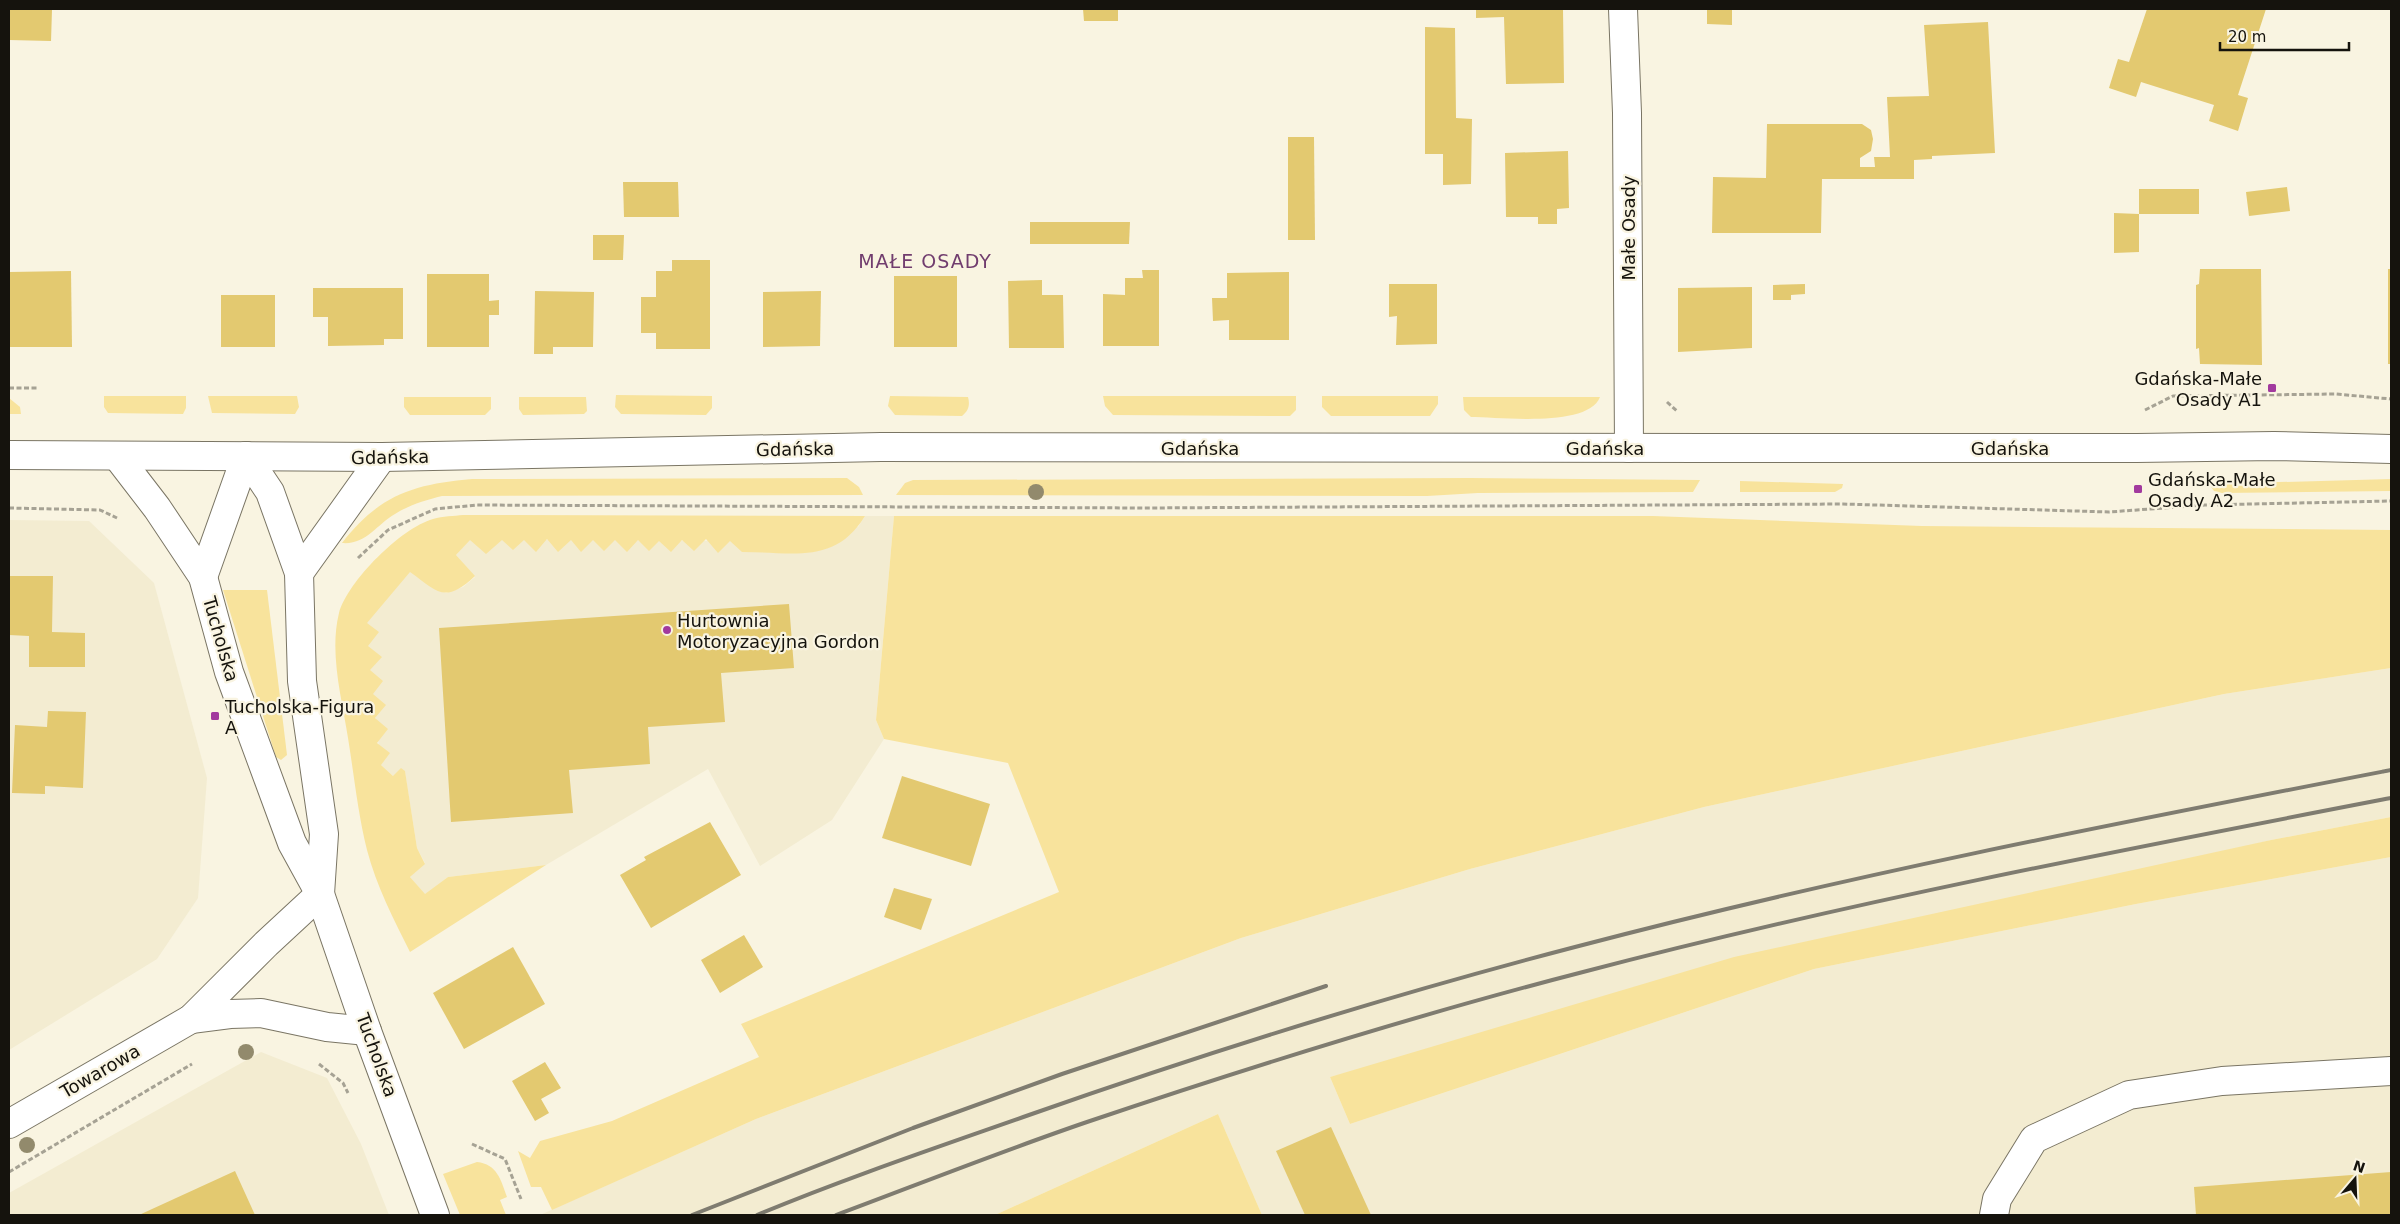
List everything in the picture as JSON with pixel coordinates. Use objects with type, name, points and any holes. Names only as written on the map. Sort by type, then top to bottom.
[{"type":"main road","name":"Małe Osady","points":[[1623,9],[1627,113],[1629,448]]},
{"type":"main road","name":"Gdańska","points":[[9,455],[382,458],[881,446],[2137,448],[2274,446],[2391,449]]},
{"type":"main road","name":"Tucholska","points":[[117,456],[157,508],[203,577],[229,672],[292,843],[320,894],[367,1031],[435,1215]]},
{"type":"main road","name":"Tucholska","points":[[203,577],[246,456]]},
{"type":"main road","name":"Tucholska","points":[[246,456],[270,492],[299,573],[302,681],[324,834],[320,894]]},
{"type":"main road","points":[[299,573],[382,458]]},
{"type":"main road","name":"Towarowa","points":[[9,1124],[191,1019],[320,894]]},
{"type":"main road","name":"Towarowa","points":[[191,1019],[230,1014],[261,1013],[327,1027],[367,1031]]},
{"type":"main road","points":[[1994,1215],[1997,1199],[2034,1139],[2129,1095],[2222,1081],[2391,1071]]},
{"type":"path","points":[[9,388],[37,388]]},
{"type":"path","points":[[2140,413],[2173,396],[2336,394],[2391,399]]},
{"type":"path","points":[[1662,397],[1684,417]]},
{"type":"path","points":[[356,559],[388,530],[435,509],[477,505],[1153,508],[1843,504],[2109,512],[2205,505],[2391,501]]},
{"type":"path","points":[[9,508],[100,510],[122,520]]},
{"type":"path","points":[[9,1172],[200,1059]]},
{"type":"path","points":[[312,1059],[343,1084],[351,1098]]},
{"type":"path","points":[[472,1144],[505,1159],[521,1199]]},
{"type":"shaded area","points":[[616,395],[712,396],[712,408],[706,415],[621,414],[615,407]]},
{"type":"shaded area","points":[[104,396],[186,396],[186,408],[183,414],[108,413],[104,407]]},
{"type":"shaded area","points":[[208,396],[297,396],[299,407],[295,414],[212,413]]},
{"type":"shaded area","points":[[890,396],[968,397],[969,405],[962,416],[895,415],[888,406]]},
{"type":"shaded area","points":[[1103,396],[1296,396],[1296,410],[1290,416],[1113,415],[1105,406]]},
{"type":"shaded area","points":[[1322,396],[1438,396],[1438,404],[1430,416],[1331,416],[1322,407]]},
{"type":"shaded area","points":[[404,397],[491,397],[491,409],[485,415],[410,415],[404,407]]},
{"type":"shaded area","points":[[519,397],[586,397],[587,411],[584,414],[523,415],[519,409]]},
{"type":"shaded area","points":[[1463,397],[1600,397],[1592,407],[1579,413],[1562,417],[1521,419],[1471,417],[1464,410]]},
{"type":"shaded area","points":[[9,398],[20,407],[21,414],[9,414]]},
{"type":"shaded area","points":[[847,478],[859,487],[863,495],[442,496],[400,511],[358,541],[342,543],[370,513],[384,503],[415,489],[451,481],[472,479]]},
{"type":"shaded area","points":[[1470,478],[1700,480],[1693,492],[1478,493],[1427,496],[896,495],[905,483],[913,480]]},
{"type":"shaded area","points":[[2391,479],[2391,491],[2222,493],[2214,491],[2209,484]]},
{"type":"shaded area","points":[[1740,481],[1843,484],[1842,488],[1835,492],[1740,492]]},
{"type":"shaded area","points":[[463,515],[865,516],[853,532],[840,542],[826,549],[795,554],[742,552],[730,541],[718,553],[706,539],[694,551],[682,540],[671,552],[659,541],[649,551],[638,540],[627,552],[615,540],[604,551],[593,540],[581,552],[571,540],[558,552],[547,539],[536,552],[524,540],[513,550],[502,540],[486,554],[470,540],[456,555],[475,576],[456,590],[441,592],[427,585],[410,572],[367,623],[379,632],[368,646],[382,657],[370,670],[383,681],[373,694],[386,705],[375,718],[388,729],[377,743],[390,753],[381,765],[393,776],[401,768],[405,771],[417,848],[425,864],[410,877],[425,894],[448,877],[546,865],[410,952],[380,889],[364,836],[338,676],[335,644],[336,628],[344,600],[377,557],[420,524],[433,519]]},
{"type":"shaded area","points":[[865,516],[894,516],[876,720],[884,739],[832,820],[760,866],[708,769],[546,865],[448,877],[425,895],[410,877],[425,863],[417,848],[405,772],[393,776],[381,765],[366,623],[410,571],[446,593],[463,587],[475,577],[456,555],[470,539],[730,541],[858,527]]},
{"type":"shaded area","points":[[894,516],[1653,516],[1922,526],[2391,530],[2391,668],[2224,694],[1704,807],[1470,869],[1241,938],[756,1119],[552,1210],[541,1187],[531,1187],[518,1151],[530,1158],[540,1141],[612,1121],[759,1057],[741,1024],[1059,892],[1008,763],[884,739],[876,720]]},
{"type":"shaded area","points":[[9,520],[89,521],[154,583],[207,778],[198,898],[157,959],[9,1050]]},
{"type":"shaded area","points":[[223,590],[267,590],[287,755],[281,760],[276,757]]},
{"type":"shaded area","points":[[2391,668],[2391,817],[2271,840],[1330,1077],[1350,1124],[1814,969],[2136,904],[2391,857],[2391,1215],[1262,1215],[1218,1114],[995,1215],[540,1215],[756,1119],[1241,938],[1470,869],[1704,807],[2224,694]]},
{"type":"shaded area","points":[[2391,817],[2391,857],[2136,904],[1814,969],[1350,1124],[1330,1077],[1734,957],[2271,840]]},
{"type":"shaded area","points":[[261,1052],[327,1078],[361,1144],[389,1215],[9,1215],[9,1193]]},
{"type":"shaded area","points":[[1218,1114],[1262,1215],[995,1215]]},
{"type":"shaded area","points":[[477,1162],[484,1163],[494,1169],[500,1179],[507,1197],[500,1200],[506,1215],[460,1215],[443,1174]]},
{"type":"building","points":[[9,9],[52,9],[51,41],[9,40]]},
{"type":"building","points":[[1083,9],[1118,9],[1118,21],[1084,21]]},
{"type":"building","points":[[1476,9],[1563,9],[1564,83],[1506,84],[1504,17],[1476,18]]},
{"type":"building","points":[[1707,9],[1732,9],[1732,25],[1707,24]]},
{"type":"building","points":[[2147,9],[2266,9],[2238,95],[2248,98],[2238,131],[2209,121],[2214,105],[2141,82],[2136,97],[2109,88],[2118,59],[2129,62]]},
{"type":"building","points":[[1988,22],[1995,153],[1932,156],[1932,159],[1914,160],[1914,179],[1822,179],[1821,233],[1712,233],[1713,177],[1766,178],[1767,124],[1862,124],[1871,130],[1873,139],[1871,151],[1860,158],[1860,167],[1875,167],[1874,157],[1890,157],[1887,97],[1929,96],[1924,25]]},
{"type":"building","points":[[1425,27],[1455,28],[1456,118],[1472,119],[1471,184],[1443,185],[1443,154],[1425,154]]},
{"type":"building","points":[[1288,137],[1314,137],[1315,240],[1288,240]]},
{"type":"building","points":[[1568,151],[1569,208],[1557,209],[1557,224],[1538,224],[1538,217],[1506,217],[1505,153]]},
{"type":"building","points":[[623,182],[678,182],[679,217],[624,217]]},
{"type":"building","points":[[2287,187],[2290,211],[2249,216],[2246,192]]},
{"type":"building","points":[[2139,189],[2199,189],[2199,214],[2139,214]]},
{"type":"building","points":[[2114,213],[2139,214],[2139,252],[2114,253]]},
{"type":"building","points":[[1030,222],[1130,222],[1129,244],[1030,244]]},
{"type":"building","points":[[593,235],[624,235],[623,260],[593,260]]},
{"type":"building","points":[[672,260],[710,260],[710,349],[656,349],[656,333],[641,333],[641,297],[656,297],[656,271],[672,271]]},
{"type":"building","points":[[2200,269],[2261,269],[2262,365],[2200,364],[2199,348],[2196,349],[2196,285],[2199,284]]},
{"type":"building","points":[[2388,269],[2391,269],[2391,364],[2388,364]]},
{"type":"building","points":[[1142,270],[1159,270],[1159,346],[1103,346],[1103,294],[1125,295],[1125,278],[1143,278]]},
{"type":"building","points":[[71,271],[72,347],[9,347],[9,272]]},
{"type":"building","points":[[1289,272],[1289,340],[1229,340],[1229,320],[1213,321],[1212,298],[1227,298],[1227,273]]},
{"type":"building","points":[[427,274],[489,274],[489,301],[499,300],[499,315],[489,315],[489,347],[427,347]]},
{"type":"building","points":[[894,276],[957,276],[957,347],[894,347]]},
{"type":"building","points":[[1042,280],[1042,295],[1063,295],[1064,348],[1009,348],[1008,281]]},
{"type":"building","points":[[1389,284],[1437,284],[1437,344],[1396,345],[1397,316],[1389,317]]},
{"type":"building","points":[[1805,284],[1805,294],[1791,295],[1791,300],[1773,300],[1773,285]]},
{"type":"building","points":[[1752,287],[1752,348],[1678,352],[1678,288]]},
{"type":"building","points":[[313,288],[403,288],[403,339],[384,339],[384,345],[328,346],[328,317],[313,317]]},
{"type":"building","points":[[535,291],[594,292],[593,347],[553,347],[553,354],[534,354]]},
{"type":"building","points":[[821,291],[820,346],[763,347],[763,292]]},
{"type":"building","points":[[221,295],[275,295],[275,347],[221,347]]},
{"type":"building","points":[[9,576],[53,576],[52,632],[85,633],[85,667],[29,667],[29,636],[9,635]]},
{"type":"building","points":[[789,604],[794,668],[721,673],[725,722],[648,727],[650,764],[569,770],[573,813],[451,822],[439,628]]},
{"type":"building","points":[[48,711],[86,712],[83,788],[45,786],[45,794],[12,793],[15,725],[47,727]]},
{"type":"building","points":[[902,776],[990,804],[971,866],[882,838]]},
{"type":"building","points":[[710,822],[741,875],[651,928],[620,875],[646,860],[644,857]]},
{"type":"building","points":[[894,888],[932,899],[921,930],[884,917]]},
{"type":"building","points":[[744,935],[763,967],[720,993],[701,960]]},
{"type":"building","points":[[513,947],[545,1004],[464,1049],[433,993]]},
{"type":"building","points":[[545,1062],[561,1088],[541,1099],[549,1113],[535,1121],[512,1081]]},
{"type":"building","points":[[1331,1127],[1371,1215],[1305,1215],[1276,1151]]},
{"type":"building","points":[[235,1171],[255,1215],[139,1215]]},
{"type":"building","points":[[2391,1172],[2391,1215],[2196,1215],[2194,1187]]},
{"type":"railway","points":[[757,1215],[892,1163],[1164,1069],[1300,1025],[1506,965],[1676,921],[1879,874],[2391,770]]},
{"type":"railway","points":[[836,1215],[1024,1144],[1148,1102],[1334,1042],[1583,972],[1784,923],[1986,878],[2391,798]]},
{"type":"railway","points":[[692,1215],[913,1128],[1062,1074],[1326,986]]},
{"type":"place","name":"Gdańska-Małe Osady A1","points":[[2272,388]]},
{"type":"place","name":"Gdańska-Małe Osady A2","points":[[2138,489]]},
{"type":"place","name":"Hurtownia Motoryzacyjna Gordon","points":[[667,630]]},
{"type":"place","name":"Tucholska-Figura A","points":[[215,716]]},
{"type":"district","name":"MAŁE OSADY","points":[[925,261]]}]
